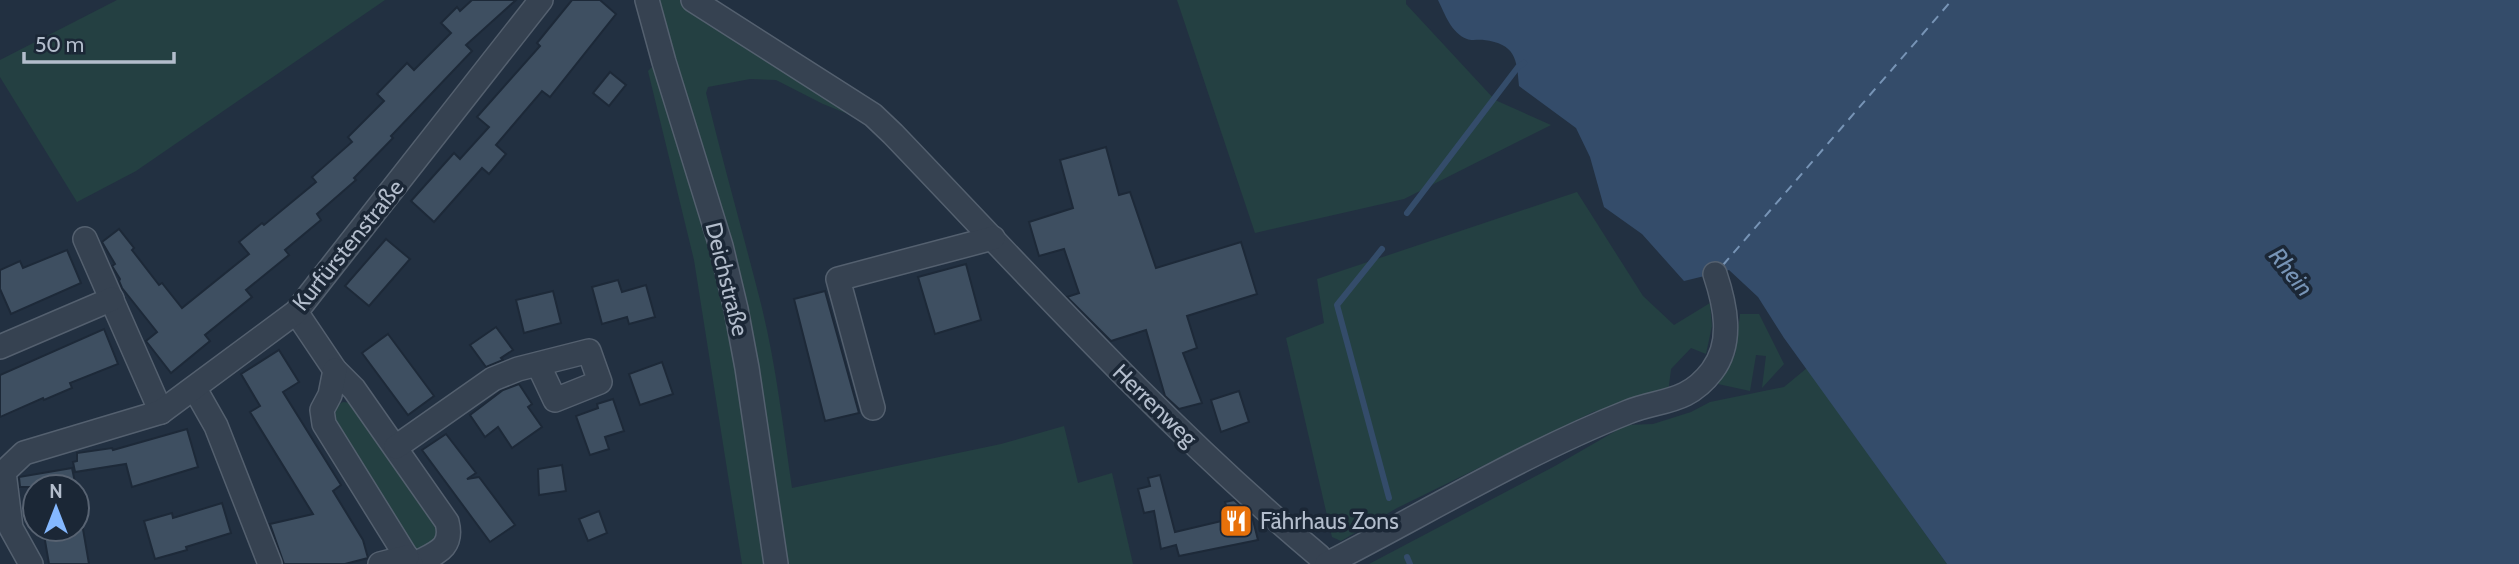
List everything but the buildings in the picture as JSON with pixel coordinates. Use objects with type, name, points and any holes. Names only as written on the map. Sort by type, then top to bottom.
[{"type":"street","name":"Kurfürstenstraße","points":[[6,530],[4,472],[23,453],[161,412],[296,312],[541,0]]},
{"type":"street","name":"Deichstraße","points":[[647,0],[722,246],[747,368],[776,564]]},
{"type":"street","name":"Herrenweg","points":[[693,0],[873,115],[1051,301],[1165,415],[1326,564]]},
{"type":"street","points":[[873,408],[838,279],[993,238]]},
{"type":"street","points":[[85,239],[161,412]]},
{"type":"street","points":[[1326,564],[1580,432],[1632,410],[1676,400],[1701,383],[1719,361],[1725,335],[1725,304],[1715,274]]},
{"type":"street","points":[[0,347],[112,299]]},
{"type":"street","points":[[296,312],[335,370],[354,389],[396,447],[447,522],[450,534],[447,544],[439,551],[411,562],[380,564]]},
{"type":"street","points":[[396,447],[493,379],[538,364]]},
{"type":"street","points":[[335,370],[330,395],[322,410],[324,424],[411,562]]},
{"type":"street","points":[[195,389],[216,426],[270,564]]},
{"type":"street","points":[[6,530],[31,564]]},
{"type":"green space","points":[[117,0],[385,0],[136,171],[77,202],[0,77],[0,60]]},
{"type":"green space","points":[[655,0],[684,0],[873,124],[823,104],[776,80],[750,79],[708,87],[706,93],[766,327],[792,488],[1001,444],[1064,426],[1078,483],[1112,473],[1133,564],[783,564]]},
{"type":"green space","points":[[1177,0],[1406,0],[1406,4],[1495,100],[1551,125],[1404,199],[1255,233]]},
{"type":"green space","points":[[653,66],[701,205],[729,311],[745,401],[768,564],[742,564],[694,260],[648,71]]},
{"type":"green space","points":[[1577,192],[1643,296],[1674,325],[1710,303],[1712,326],[1706,354],[1691,348],[1671,369],[1668,393],[1593,412],[1397,508],[1341,541],[1332,537],[1286,338],[1324,323],[1317,279]]},
{"type":"green space","points":[[1740,314],[1759,314],[1784,364],[1762,388],[1766,356],[1756,355],[1750,391],[1718,384],[1735,355]]},
{"type":"green space","points":[[1807,368],[1947,564],[1369,564],[1555,466],[1626,425],[1653,424],[1691,412],[1710,402],[1784,387]]},
{"type":"green space","points":[[343,402],[351,403],[441,529],[441,537],[416,552],[332,420],[334,409]]},
{"type":"water","name":"Rhein","points":[[1438,0],[2519,0],[2519,564],[1947,564],[1784,338],[1758,297],[1729,270],[1684,281],[1642,234],[1604,207],[1590,157],[1576,128],[1519,86],[1515,60],[1508,49],[1494,42],[1469,40],[1461,36],[1449,22]]},
{"type":"waterway","points":[[1407,213],[1518,67],[1524,63]]},
{"type":"waterway","points":[[1382,249],[1337,305],[1389,498]]},
{"type":"waterway","points":[[1407,557],[1410,564]]},
{"type":"ferry route","points":[[1723,265],[1952,0]]},
{"type":"place","name":"Fährhaus Zons","points":[[1236,521]]}]
